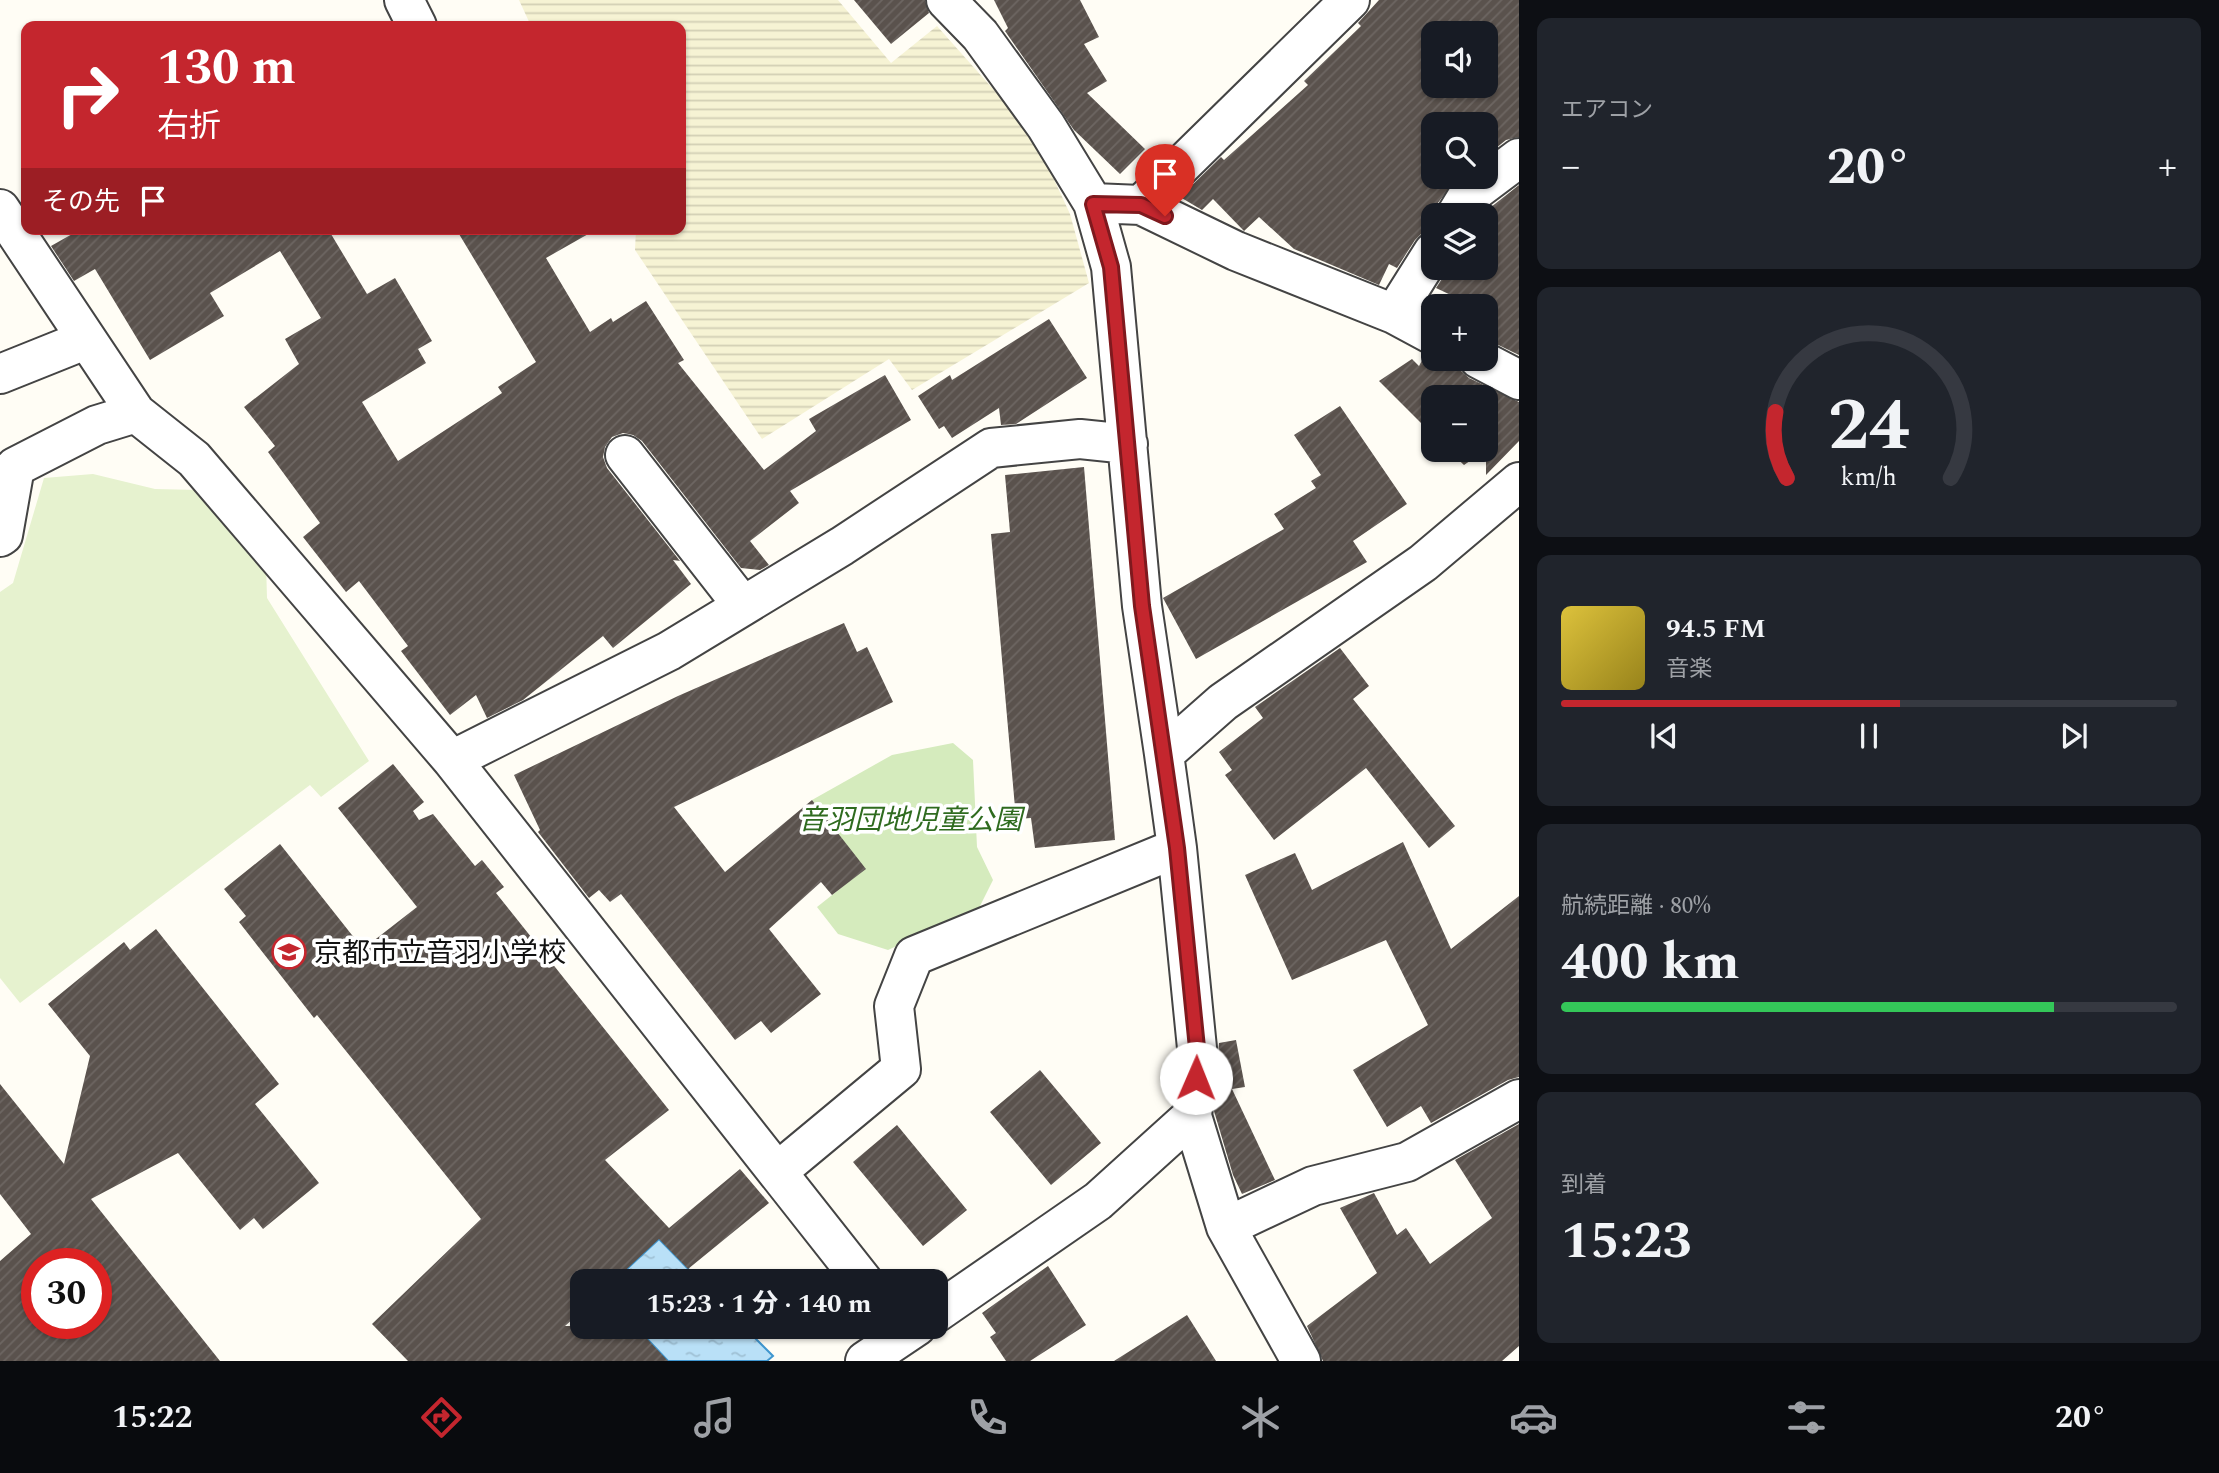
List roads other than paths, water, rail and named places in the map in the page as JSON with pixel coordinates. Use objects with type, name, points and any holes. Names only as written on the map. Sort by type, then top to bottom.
[{"type":"street","points":[[404,0],[414,21]]},
{"type":"street","points":[[946,0],[980,35],[1046,126],[1093,204],[1111,267],[1142,606],[1177,848],[1198,1058],[1192,1116],[1226,1227],[1301,1361]]},
{"type":"street","points":[[1141,205],[1350,0]]},
{"type":"street","points":[[1463,203],[1467,197],[1519,158]]},
{"type":"street","points":[[1093,204],[1141,205],[1236,251],[1395,314],[1421,328]]},
{"type":"street","points":[[0,209],[85,341],[136,413],[194,459],[452,760],[854,1269]]},
{"type":"street","points":[[1395,314],[1421,272]]},
{"type":"street","points":[[0,373],[85,341]]},
{"type":"street","points":[[1498,369],[1519,380]]},
{"type":"street","points":[[0,537],[3,535],[15,467],[97,425],[136,413]]},
{"type":"street","points":[[452,760],[669,651],[842,546],[991,449],[1080,439],[1128,444]]},
{"type":"street","points":[[625,456],[743,606]]},
{"type":"street","points":[[1164,754],[1223,702],[1423,563],[1519,482]]},
{"type":"street","points":[[777,1172],[901,1069],[894,1006],[914,956],[1177,848]]},
{"type":"street","points":[[1226,1227],[1313,1186],[1407,1162],[1519,1099]]},
{"type":"street","points":[[948,1302],[1098,1201],[1192,1116]]},
{"type":"street","points":[[865,1361],[895,1339]]},
{"type":"water","points":[[659,1239],[688,1269],[627,1269]]},
{"type":"water","points":[[647,1339],[756,1339],[773,1356],[767,1361],[668,1361]]},
{"type":"place","name":"京都市立音羽小学校","points":[[289,952]]},
{"type":"park label","name":"音羽団地児童公園","points":[[910,819]]}]
